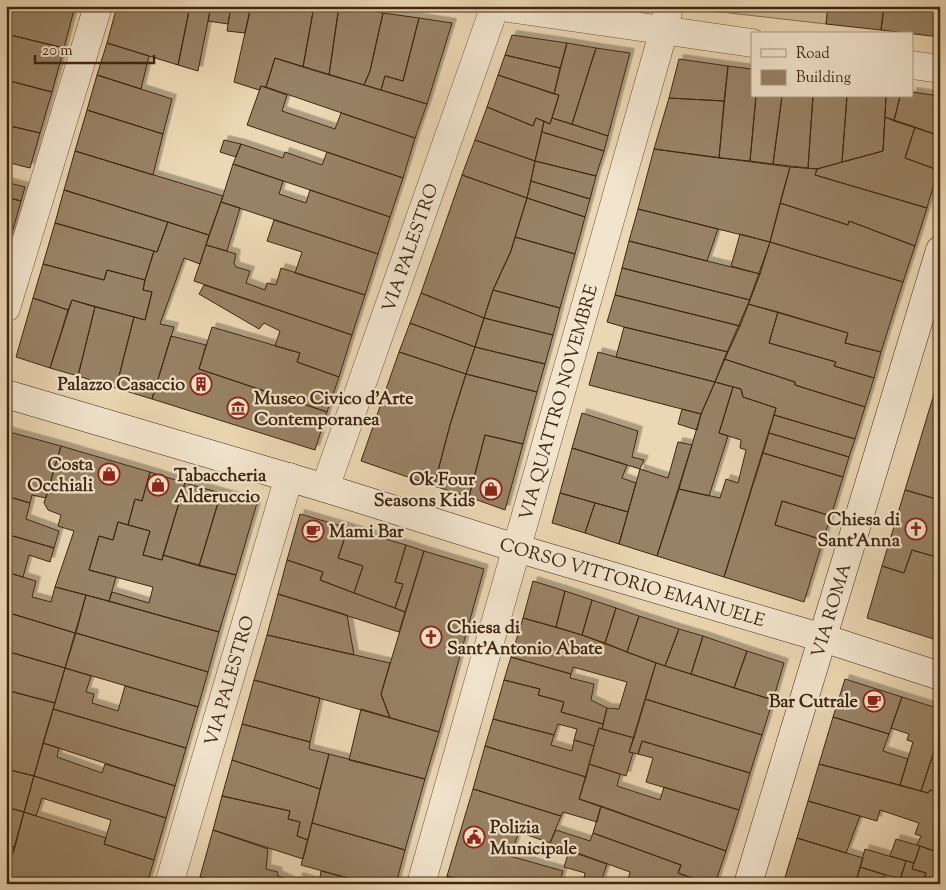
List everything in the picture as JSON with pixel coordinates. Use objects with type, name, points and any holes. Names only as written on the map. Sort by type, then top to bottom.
[{"type":"street","points":[[6,308],[98,6]]},
{"type":"street","points":[[495,6],[667,18],[751,43]]},
{"type":"street","name":"VIA PALESTRO","points":[[325,488],[495,6]]},
{"type":"street","name":"VIA QUATTRO NOVEMBRE","points":[[421,884],[667,18]]},
{"type":"street","points":[[914,65],[940,69]]},
{"type":"street","name":"VIA ROMA","points":[[748,884],[940,250]]},
{"type":"street","points":[[6,394],[289,477]]},
{"type":"street","name":"VIA PALESTRO","points":[[169,884],[289,477]]},
{"type":"street","name":"CORSO VITTORIO EMANUELE","points":[[289,477],[516,548],[823,638],[940,676]]},
{"type":"shaded area","points":[[722,6],[828,6],[826,24],[721,12]]},
{"type":"building","points":[[6,6],[59,6],[74,10],[64,48],[6,34]]},
{"type":"building","points":[[117,6],[190,6],[178,65],[107,43]]},
{"type":"building","points":[[190,6],[211,6],[198,71],[178,65]]},
{"type":"building","points":[[211,6],[231,6],[228,24],[208,21]]},
{"type":"building","points":[[231,6],[251,6],[245,33],[227,31]]},
{"type":"building","points":[[251,6],[314,6],[303,67],[275,58],[266,87],[261,86],[259,90],[234,82]]},
{"type":"building","points":[[314,6],[339,6],[329,75],[303,67]]},
{"type":"building","points":[[339,6],[383,13],[370,71],[364,85],[329,75]]},
{"type":"building","points":[[701,6],[722,6],[721,12],[700,10]]},
{"type":"building","points":[[828,6],[884,6],[881,30],[826,24]]},
{"type":"building","points":[[884,6],[940,6],[940,37],[914,34],[914,32],[881,30]]},
{"type":"building","points":[[383,13],[419,18],[403,81],[385,76],[381,90],[364,85],[370,71]]},
{"type":"building","points":[[419,18],[452,23],[427,104],[381,90],[385,76],[403,81]]},
{"type":"building","points":[[6,34],[64,48],[52,92],[6,80]]},
{"type":"building","points":[[512,35],[567,43],[560,68],[505,55]]},
{"type":"building","points":[[107,43],[149,56],[141,89],[97,75]]},
{"type":"building","points":[[567,43],[596,48],[572,124],[552,118],[559,95],[554,94]]},
{"type":"building","points":[[596,48],[630,53],[608,136],[572,124]]},
{"type":"building","points":[[505,55],[560,68],[554,94],[498,75]]},
{"type":"building","points":[[275,58],[427,104],[415,138],[266,87]]},
{"type":"building","points":[[679,59],[728,66],[724,101],[669,98]]},
{"type":"building","points":[[728,66],[751,69],[751,98],[756,98],[750,161],[719,158]]},
{"type":"building","points":[[97,75],[172,99],[163,134],[87,110]]},
{"type":"building","points":[[498,75],[559,95],[550,124],[536,118],[533,126],[487,107]]},
{"type":"building","points":[[6,80],[52,92],[40,133],[6,125]]},
{"type":"building","points":[[261,86],[287,95],[282,111],[335,129],[341,113],[415,138],[403,178],[247,125]]},
{"type":"building","points":[[914,92],[940,96],[940,136],[894,121],[900,98],[914,98]]},
{"type":"building","points":[[669,98],[724,101],[719,158],[654,149]]},
{"type":"building","points":[[756,98],[782,98],[773,164],[750,161]]},
{"type":"building","points":[[782,98],[813,98],[808,168],[773,164]]},
{"type":"building","points":[[813,98],[847,98],[842,162],[817,169],[808,168]]},
{"type":"building","points":[[847,98],[886,98],[883,151],[842,162]]},
{"type":"building","points":[[886,98],[900,98],[894,121],[885,117]]},
{"type":"building","points":[[487,107],[533,126],[536,118],[544,121],[535,161],[475,140]]},
{"type":"building","points":[[87,110],[163,134],[153,175],[75,151]]},
{"type":"building","points":[[885,117],[915,127],[905,158],[938,170],[927,208],[815,175],[817,169],[883,151]]},
{"type":"building","points":[[552,118],[608,136],[604,151],[542,132],[544,121],[550,124]]},
{"type":"building","points":[[6,125],[40,133],[30,168],[6,162]]},
{"type":"building","points":[[915,127],[940,136],[940,165],[938,170],[905,158]]},
{"type":"building","points":[[542,132],[604,151],[596,176],[535,161]]},
{"type":"building","points":[[224,140],[241,144],[236,157],[220,152]]},
{"type":"building","points":[[475,140],[535,161],[527,198],[462,175]]},
{"type":"building","points":[[241,144],[283,158],[285,152],[322,165],[327,152],[403,178],[390,217],[233,164]]},
{"type":"building","points":[[654,149],[790,167],[770,242],[638,209]]},
{"type":"building","points":[[75,151],[223,196],[209,235],[64,190]]},
{"type":"building","points":[[535,161],[596,176],[590,199],[531,181]]},
{"type":"building","points":[[233,164],[283,181],[279,194],[306,203],[310,190],[390,217],[378,254],[221,202]]},
{"type":"building","points":[[790,167],[817,169],[815,175],[927,208],[915,246],[849,221],[848,225],[780,203]]},
{"type":"building","points":[[462,175],[527,198],[511,251],[493,290],[484,318],[421,293]]},
{"type":"building","points":[[531,181],[590,199],[585,217],[527,198]]},
{"type":"building","points":[[6,182],[25,187],[21,201],[6,197]]},
{"type":"building","points":[[64,190],[168,222],[157,252],[55,223]]},
{"type":"building","points":[[6,197],[21,201],[10,240],[6,239]]},
{"type":"building","points":[[527,198],[585,217],[575,254],[515,237]]},
{"type":"building","points":[[221,202],[240,208],[227,251],[206,245]]},
{"type":"building","points":[[780,203],[848,225],[849,221],[915,246],[903,282],[770,242]]},
{"type":"building","points":[[638,209],[718,229],[707,261],[629,241]]},
{"type":"building","points":[[274,220],[378,254],[365,295],[295,273],[302,252],[267,241]]},
{"type":"building","points":[[168,222],[209,235],[200,264],[184,258],[160,324],[174,327],[152,399],[116,388],[134,317],[145,320],[152,292],[143,290],[145,280],[154,251],[157,252]]},
{"type":"building","points":[[55,223],[154,251],[145,280],[107,270],[104,280],[43,264]]},
{"type":"building","points":[[740,234],[770,242],[760,274],[731,266]]},
{"type":"building","points":[[515,237],[575,254],[560,308],[493,290],[511,251]]},
{"type":"building","points":[[629,241],[760,274],[750,300],[622,268]]},
{"type":"building","points":[[770,242],[903,282],[881,352],[845,343],[848,333],[748,304]]},
{"type":"building","points":[[206,245],[236,254],[234,263],[236,267],[250,271],[246,283],[265,290],[267,283],[276,285],[281,268],[365,295],[352,335],[194,281]]},
{"type":"building","points":[[43,264],[104,280],[107,270],[145,280],[143,290],[152,292],[145,320],[72,300],[68,310],[33,298]]},
{"type":"building","points":[[622,268],[750,300],[740,326],[615,295]]},
{"type":"building","points":[[204,285],[352,335],[339,377],[297,362],[300,353],[275,346],[280,331],[264,323],[259,329],[199,294]]},
{"type":"building","points":[[493,290],[560,308],[553,335],[484,318]]},
{"type":"building","points":[[421,293],[484,318],[475,347],[410,323]]},
{"type":"building","points":[[615,295],[740,326],[728,352],[624,327],[607,322]]},
{"type":"building","points":[[33,298],[68,310],[50,368],[16,357]]},
{"type":"building","points":[[72,300],[95,307],[78,376],[50,368]]},
{"type":"building","points":[[748,304],[778,312],[769,343],[836,362],[834,366],[874,378],[865,407],[795,385],[795,382],[724,359]]},
{"type":"building","points":[[95,307],[134,317],[116,388],[78,376]]},
{"type":"building","points":[[778,312],[848,333],[845,343],[881,352],[874,378],[834,366],[836,362],[769,343]]},
{"type":"building","points":[[484,318],[553,335],[545,364],[475,347]]},
{"type":"building","points":[[410,323],[475,347],[466,374],[399,352]]},
{"type":"building","points":[[212,327],[300,353],[297,362],[339,377],[327,412],[199,369]]},
{"type":"building","points":[[624,327],[728,352],[715,382],[616,357]]},
{"type":"building","name":"Palazzo Casaccio","points":[[171,336],[206,345],[199,369],[327,412],[315,450],[152,399]]},
{"type":"building","points":[[475,347],[545,364],[537,392],[466,374]]},
{"type":"building","points":[[399,352],[466,374],[434,486],[361,461]]},
{"type":"building","points":[[598,352],[715,382],[701,414],[589,385]]},
{"type":"building","points":[[724,359],[795,382],[795,385],[865,407],[855,439],[774,415],[776,408],[743,397],[741,389],[715,382]]},
{"type":"building","points":[[466,374],[537,392],[523,444],[485,435],[469,497],[434,486]]},
{"type":"building","points":[[715,382],[733,387],[719,433],[728,436],[709,496],[679,489],[701,414]]},
{"type":"building","points":[[937,384],[940,385],[940,500],[905,490]]},
{"type":"building","points":[[733,387],[741,389],[743,397],[776,408],[724,577],[657,556],[679,489],[720,498],[726,479],[738,483],[746,450],[740,448],[741,440],[719,433]]},
{"type":"building","points":[[682,409],[701,414],[697,430],[678,424]]},
{"type":"building","points":[[582,413],[638,431],[632,457],[644,460],[640,469],[572,448]]},
{"type":"building","points":[[774,415],[855,439],[849,457],[769,433]]},
{"type":"building","points":[[6,431],[61,446],[46,498],[32,495],[30,503],[6,496]]},
{"type":"building","points":[[769,433],[849,457],[843,477],[763,453]]},
{"type":"building","points":[[485,435],[523,444],[505,510],[469,497]]},
{"type":"building","points":[[678,442],[692,445],[657,556],[619,544],[640,469],[668,478]]},
{"type":"building","points":[[61,446],[150,472],[142,501],[135,499],[128,525],[118,522],[113,540],[99,536],[89,570],[116,577],[109,601],[55,587],[74,531],[58,526],[61,515],[48,510],[44,503]]},
{"type":"building","points":[[572,448],[627,465],[622,478],[636,483],[628,512],[560,493]]},
{"type":"building","points":[[763,453],[843,477],[831,516],[782,501],[775,525],[823,540],[804,602],[724,577]]},
{"type":"building","points":[[150,472],[185,483],[162,560],[143,555],[150,531],[128,525],[135,499],[142,501]]},
{"type":"building","points":[[185,483],[221,493],[199,566],[163,555]]},
{"type":"building","name":"Chiesa di Sant'Anna","points":[[905,490],[940,500],[940,558],[912,550],[904,573],[882,566]]},
{"type":"building","points":[[221,493],[257,503],[236,575],[199,566]]},
{"type":"building","points":[[560,493],[595,503],[585,533],[552,523]]},
{"type":"building","points":[[6,496],[30,503],[26,519],[59,531],[54,548],[6,534]]},
{"type":"building","points":[[782,501],[831,516],[823,540],[775,525]]},
{"type":"building","points":[[595,503],[628,512],[619,544],[585,533]]},
{"type":"building","points":[[300,514],[348,528],[338,558],[363,566],[354,593],[320,580],[323,572],[287,560]]},
{"type":"building","points":[[118,522],[150,531],[143,555],[162,560],[163,555],[236,575],[219,632],[109,601],[112,592],[149,603],[153,587],[89,570],[99,536],[113,540]]},
{"type":"building","points":[[348,528],[406,545],[395,582],[403,584],[395,608],[354,593],[363,566],[338,558]]},
{"type":"building","points":[[6,534],[54,548],[50,562],[29,555],[23,577],[6,572]]},
{"type":"building","points":[[406,545],[424,551],[405,612],[395,608],[403,584],[395,582]]},
{"type":"building","points":[[912,550],[940,558],[940,641],[867,618],[882,566],[904,573]]},
{"type":"building","name":"Chiesa di Sant'Antonio Abate","points":[[424,551],[484,569],[439,732],[390,718],[381,694]]},
{"type":"building","points":[[287,560],[323,572],[320,580],[405,612],[399,632],[278,594]]},
{"type":"building","points":[[6,572],[36,581],[32,597],[51,602],[55,587],[86,595],[75,633],[6,612]]},
{"type":"building","points":[[533,581],[565,591],[556,627],[523,618]]},
{"type":"building","points":[[565,591],[592,600],[582,635],[556,627]]},
{"type":"building","points":[[278,594],[347,615],[354,655],[267,635]]},
{"type":"building","points":[[86,595],[219,632],[208,672],[76,633]]},
{"type":"building","points":[[592,600],[616,608],[605,643],[582,635]]},
{"type":"building","points":[[616,608],[639,616],[627,652],[605,643]]},
{"type":"building","points":[[6,612],[75,633],[65,668],[6,651]]},
{"type":"building","points":[[639,616],[679,629],[665,666],[627,652]]},
{"type":"building","points":[[523,618],[582,635],[656,663],[634,738],[602,729],[607,708],[619,709],[627,682],[573,667],[571,674],[511,657]]},
{"type":"building","points":[[679,629],[703,636],[691,674],[665,666]]},
{"type":"building","points":[[76,633],[208,672],[198,707],[65,668]]},
{"type":"building","points":[[267,635],[390,663],[381,694],[390,718],[254,680]]},
{"type":"building","points":[[703,636],[747,651],[734,688],[691,674]]},
{"type":"building","points":[[6,651],[65,668],[55,703],[6,690]]},
{"type":"building","points":[[747,651],[784,663],[773,700],[734,688]]},
{"type":"building","points":[[511,657],[571,674],[570,678],[594,684],[591,700],[607,708],[603,724],[561,712],[564,702],[538,695],[540,689],[504,680]]},
{"type":"building","points":[[656,663],[773,700],[762,735],[645,699]]},
{"type":"building","points":[[65,668],[91,676],[86,692],[94,694],[92,703],[118,711],[125,686],[198,707],[186,748],[53,709]]},
{"type":"building","points":[[845,679],[902,697],[889,734],[833,717]]},
{"type":"building","points":[[254,680],[320,698],[310,742],[242,724]]},
{"type":"building","points":[[504,680],[540,689],[538,695],[564,702],[561,712],[603,724],[602,729],[599,728],[594,746],[574,740],[577,729],[558,724],[554,735],[493,719]]},
{"type":"building","points":[[6,690],[55,703],[34,776],[6,769]]},
{"type":"building","points":[[902,697],[940,709],[940,733],[921,791],[900,785],[913,742],[907,740],[909,734],[891,728]]},
{"type":"building","points":[[645,699],[762,735],[750,773],[642,741],[638,754],[629,752]]},
{"type":"building","points":[[53,709],[186,748],[175,786],[43,743]]},
{"type":"building","points":[[361,709],[439,732],[425,779],[349,760]]},
{"type":"building","points":[[833,717],[889,734],[883,751],[908,759],[900,785],[819,764]]},
{"type":"building","points":[[493,719],[554,735],[551,745],[572,751],[574,740],[594,746],[586,777],[485,746]]},
{"type":"building","points":[[242,724],[310,742],[309,749],[329,754],[320,789],[232,760]]},
{"type":"building","points":[[599,728],[634,738],[629,752],[633,753],[626,776],[589,764]]},
{"type":"building","points":[[940,733],[940,792],[930,790],[928,793],[921,791]]},
{"type":"building","points":[[642,741],[750,773],[739,810],[646,782],[653,758],[638,754]]},
{"type":"building","points":[[43,743],[59,748],[57,757],[102,773],[105,764],[175,786],[166,818],[34,776]]},
{"type":"building","points":[[485,746],[586,777],[579,799],[601,806],[597,822],[563,812],[561,816],[473,789]]},
{"type":"building","points":[[329,754],[425,779],[405,850],[312,823]]},
{"type":"building","points":[[232,760],[320,789],[308,840],[297,836],[300,822],[288,819],[290,811],[222,796]]},
{"type":"building","points":[[589,764],[620,774],[617,786],[660,800],[664,787],[739,810],[726,851],[579,799]]},
{"type":"building","points":[[819,764],[928,793],[930,790],[940,792],[940,853],[917,845],[921,836],[915,834],[919,823],[880,810],[877,821],[808,801]]},
{"type":"building","points":[[6,769],[34,776],[24,812],[6,807]]},
{"type":"building","points":[[34,776],[166,818],[154,860],[104,844],[111,820],[42,798],[36,816],[24,812]]},
{"type":"building","points":[[473,789],[561,816],[550,843],[519,832],[510,856],[563,871],[559,884],[475,884],[447,876]]},
{"type":"building","points":[[222,796],[290,811],[288,819],[300,822],[297,836],[308,840],[303,859],[213,830]]},
{"type":"building","points":[[808,801],[860,816],[846,853],[797,838]]},
{"type":"building","points":[[601,806],[726,851],[715,884],[709,884],[678,873],[681,865],[593,833]]},
{"type":"building","points":[[6,807],[24,812],[15,847],[6,845]]},
{"type":"building","points":[[24,812],[106,838],[104,844],[154,860],[147,884],[6,884],[6,876]]},
{"type":"building","points":[[312,823],[405,850],[396,884],[370,884],[301,865]]},
{"type":"building","points":[[213,830],[268,849],[266,869],[278,872],[277,875],[297,884],[224,884],[200,877]]},
{"type":"building","points":[[556,830],[590,841],[593,833],[681,865],[678,873],[709,884],[629,884],[627,883],[630,872],[550,843]]},
{"type":"building","points":[[797,838],[863,858],[855,884],[783,884]]},
{"type":"building","points":[[896,839],[920,846],[914,863],[890,856]]},
{"type":"building","points":[[6,845],[15,847],[6,876]]},
{"type":"building","points":[[920,846],[940,853],[940,883],[924,877],[926,873],[912,869]]},
{"type":"building","points":[[865,849],[906,861],[900,879],[860,867]]},
{"type":"building","points":[[569,851],[607,864],[601,882],[607,884],[587,884],[588,879],[584,878],[585,873],[564,867]]},
{"type":"building","points":[[906,861],[914,863],[912,869],[926,873],[923,884],[899,884]]},
{"type":"building","points":[[860,867],[885,875],[882,884],[855,884]]},
{"type":"building","points":[[321,871],[370,884],[297,884],[298,877],[319,883]]},
{"type":"building","points":[[447,876],[475,884],[445,884]]},
{"type":"building","points":[[200,877],[224,884],[198,884]]},
{"type":"place","name":"Palazzo Casaccio","points":[[201,384]]},
{"type":"place","name":"Museo Civico d'Arte Contemporanea","points":[[238,408]]},
{"type":"place","name":"Costa Occhiali","points":[[109,474]]},
{"type":"place","name":"Tabaccheria Alderuccio","points":[[158,485]]},
{"type":"place","name":"Ok Four Seasons Kids","points":[[491,489]]},
{"type":"place","name":"Chiesa di Sant'Anna","points":[[916,529]]},
{"type":"place","name":"Mami Bar","points":[[313,531]]},
{"type":"place","name":"Chiesa di Sant'Antonio Abate","points":[[431,637]]},
{"type":"place","name":"Bar Cutrale","points":[[874,701]]},
{"type":"place","name":"Polizia Municipale","points":[[474,837]]}]
